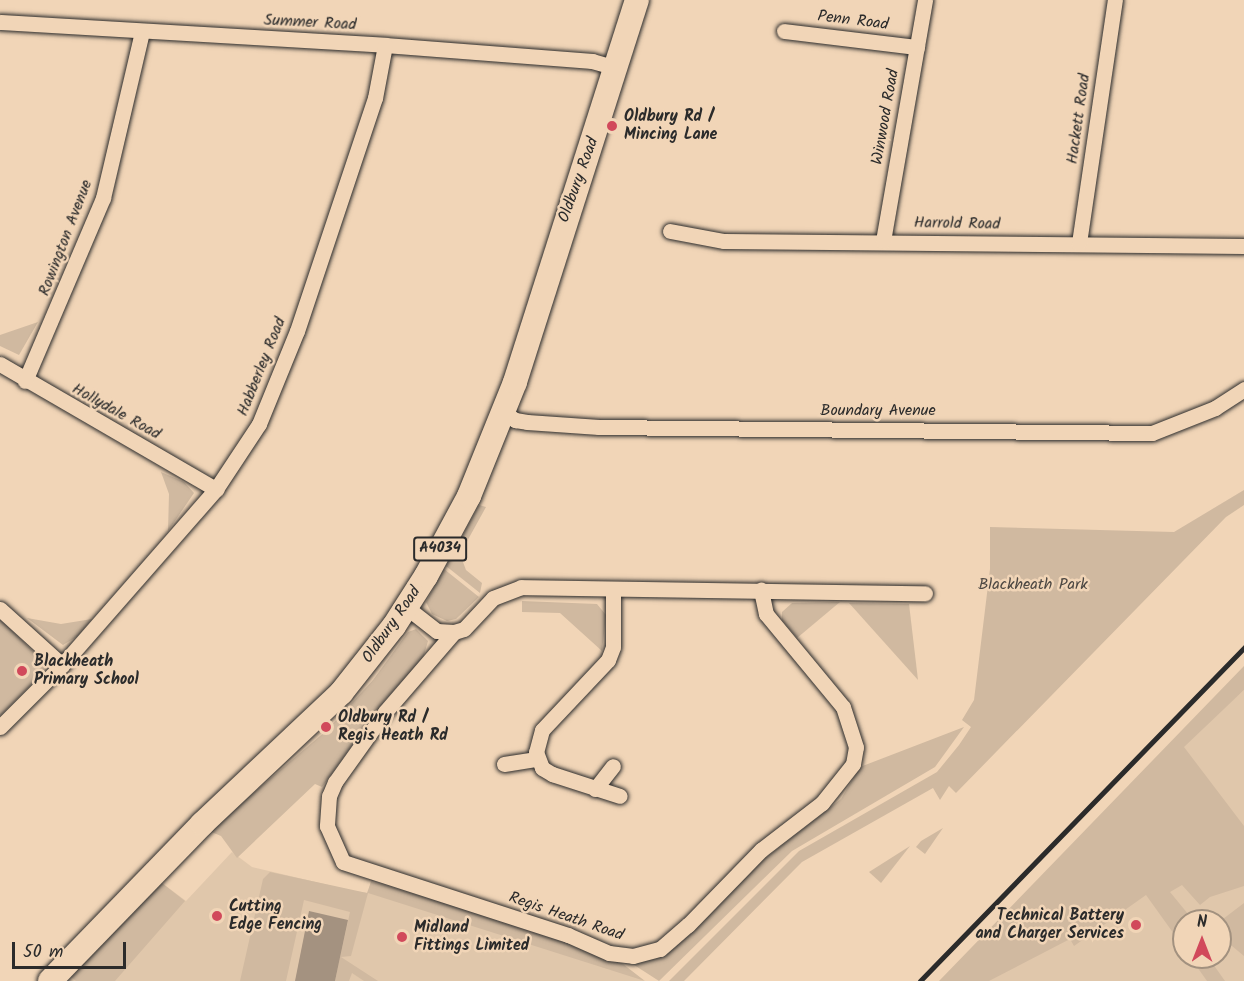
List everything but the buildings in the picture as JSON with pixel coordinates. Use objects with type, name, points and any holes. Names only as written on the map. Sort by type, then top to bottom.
[{"type":"main road","name":"Oldbury Road","points":[[50,981],[202,824],[341,693],[406,607],[469,496],[504,412],[637,0]]},
{"type":"street","name":"Winwood Road","points":[[883,241],[925,0]]},
{"type":"street","name":"Hackett Road","points":[[1079,243],[1115,0]]},
{"type":"street","name":"Summer Road","points":[[0,22],[385,45],[592,61],[616,68]]},
{"type":"street","name":"Penn Road","points":[[784,31],[917,47]]},
{"type":"street","name":"Rowington Avenue","points":[[25,381],[103,198],[142,32]]},
{"type":"street","name":"Habberley Road","points":[[0,727],[62,665],[216,489],[259,424],[297,331],[375,98],[385,45]]},
{"type":"street","name":"Harrold Road","points":[[670,231],[724,241],[1244,246]]},
{"type":"street","name":"Hollydale Road","points":[[0,364],[25,381],[216,489]]},
{"type":"street","name":"Boundary Avenue","points":[[504,412],[515,420],[599,427],[1152,433],[1215,408],[1244,389]]},
{"type":"street","name":"Regis Heath Road","points":[[761,590],[766,614],[843,707],[856,747],[853,764],[822,803],[761,850],[688,925],[660,949],[633,956],[609,953],[568,935],[343,862],[327,826],[328,796],[335,782],[385,712],[454,632],[464,629],[493,598],[521,588],[613,591],[761,590],[925,592]]},
{"type":"street","points":[[613,591],[613,647],[608,660],[542,730],[537,742],[537,759],[542,768],[552,774],[620,796]]},
{"type":"street","points":[[406,607],[437,631],[454,632]]},
{"type":"street","points":[[0,609],[62,665]]},
{"type":"street","points":[[504,764],[537,759]]},
{"type":"street","points":[[595,789],[613,766]]},
{"type":"shaded area","points":[[1244,690],[1244,981],[964,981],[1122,802]]},
{"type":"shaded area","points":[[232,852],[252,867],[354,891],[368,893],[373,873],[621,962],[644,981],[50,981],[158,880],[186,901]]},
{"type":"shaded area","points":[[309,911],[348,920],[335,981],[295,981]]},
{"type":"green space","points":[[38,322],[19,355],[0,346],[0,335]]},
{"type":"green space","points":[[161,472],[184,482],[194,493],[168,531],[169,494]]},
{"type":"green space","name":"Blackheath Park","points":[[1244,490],[1244,505],[1226,517],[956,793],[949,786],[940,800],[933,788],[802,862],[684,981],[669,981],[799,851],[937,772],[959,745],[971,727],[962,720],[974,700],[990,569],[990,527],[1174,532]]},
{"type":"green space","points":[[479,505],[486,507],[460,554],[466,570],[482,583],[480,593],[446,566]]},
{"type":"green space","points":[[444,569],[479,597],[456,619],[447,621],[432,614],[426,602]]},
{"type":"green space","points":[[522,601],[597,604],[606,615],[602,651],[560,613],[522,612]]},
{"type":"green space","points":[[840,602],[797,638],[782,620],[782,612],[792,603]]},
{"type":"green space","points":[[849,603],[909,604],[918,680]]},
{"type":"green space","points":[[27,618],[61,624],[92,619],[78,636],[63,645]]},
{"type":"green space","name":"Blackheath Primary School","points":[[0,619],[45,663],[43,673],[0,716]]},
{"type":"green space","points":[[416,629],[428,641],[423,658],[385,700],[322,787],[315,784],[237,858],[221,836],[209,831],[327,730],[373,680],[408,632]]},
{"type":"green space","points":[[1244,666],[1244,690],[1184,747],[1244,826],[1244,886],[1210,897],[1200,905],[1182,885],[1170,892],[1184,909],[1172,909],[1172,931],[1146,895],[1074,946],[1070,939],[989,981],[939,981]]},
{"type":"green space","points":[[964,727],[935,767],[792,851],[659,981],[628,961],[655,959],[674,948],[754,867],[841,799],[860,767]]},
{"type":"green space","points":[[943,828],[925,854],[916,847],[921,841]]},
{"type":"green space","points":[[910,846],[881,883],[869,872]]},
{"type":"green space","points":[[270,872],[367,893],[371,882],[384,885],[568,940],[601,957],[620,962],[645,981],[368,893],[351,956],[341,957],[378,981],[364,981],[352,973],[349,981],[335,981],[350,912],[304,900],[286,981],[240,981],[263,879]]},
{"type":"green space","points":[[158,880],[185,901],[115,981],[76,981],[69,975]]},
{"type":"green space","points":[[1244,903],[1244,956],[1232,946],[1232,912]]},
{"type":"green space","points":[[1198,969],[1216,969],[1225,981],[1207,981]]},
{"type":"railway","points":[[920,981],[1244,648]]},
{"type":"place","name":"Oldbury Rd / Mincing Lane","points":[[612,126]]},
{"type":"place","name":"Blackheath Primary School","points":[[22,671]]},
{"type":"place","name":"Oldbury Rd / Regis Heath Rd","points":[[326,727]]},
{"type":"place","name":"Cutting Edge Fencing","points":[[217,916]]},
{"type":"place","name":"Technical Battery and Charger Services","points":[[1136,925]]},
{"type":"place","name":"Midland Fittings Limited","points":[[402,937]]}]
